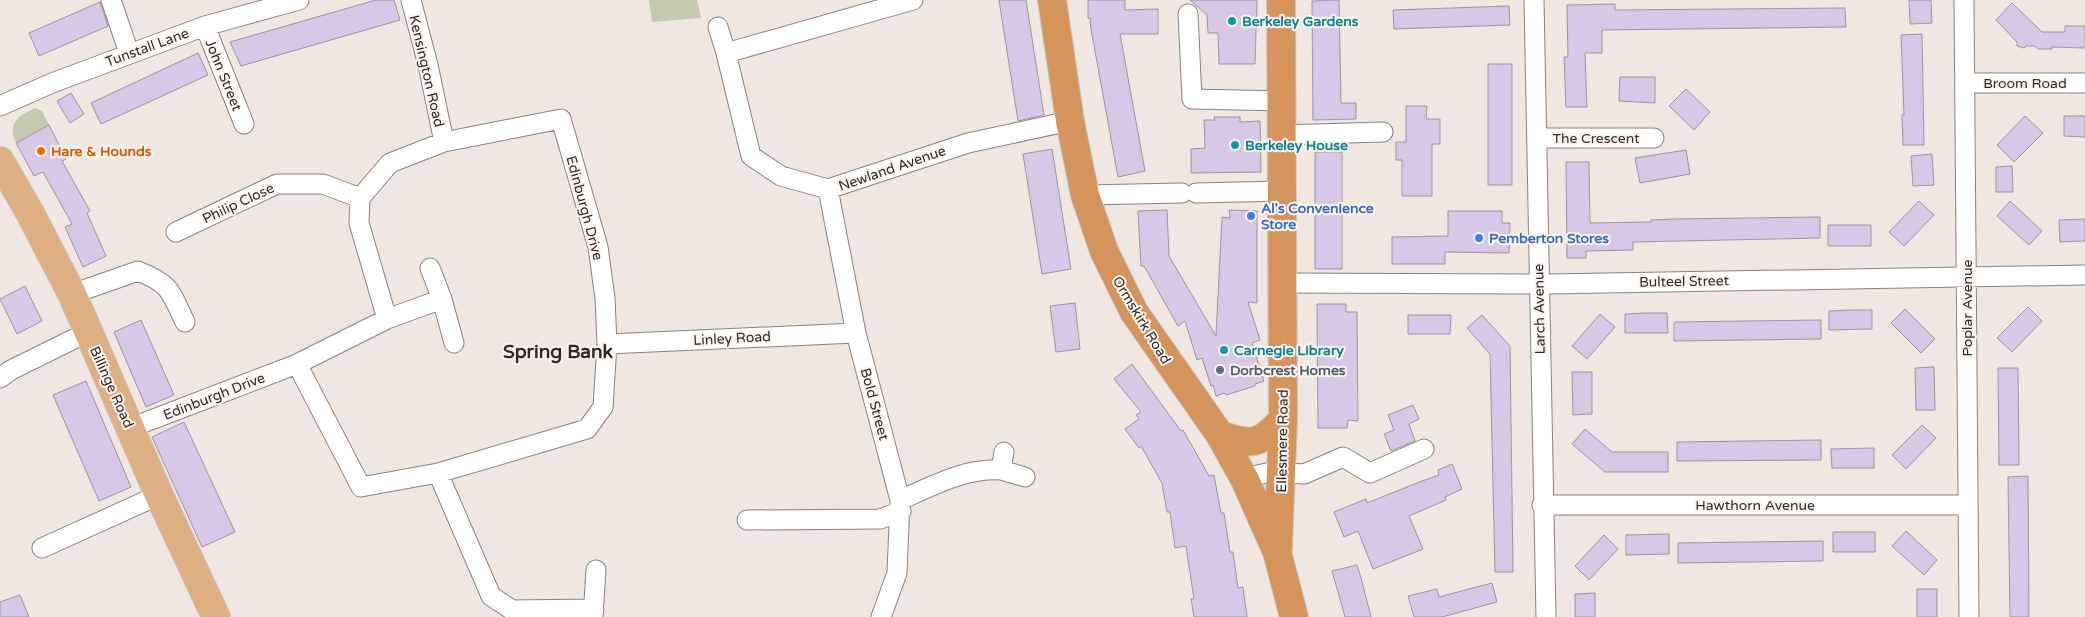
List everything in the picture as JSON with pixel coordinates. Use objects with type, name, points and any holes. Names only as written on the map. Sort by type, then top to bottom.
[{"type":"highway","name":"Ormskirk Road","points":[[1052,0],[1070,121],[1085,195],[1104,251],[1134,312],[1220,435],[1245,480],[1277,552],[1294,617]]},
{"type":"highway","name":"Ellesmere Road","points":[[1277,552],[1282,472],[1284,283],[1281,0]]},
{"type":"highway","points":[[1220,435],[1239,442],[1255,441],[1270,434],[1283,419]]},
{"type":"main road","name":"Billinge Road","points":[[0,161],[30,212],[72,294],[159,496],[216,617]]},
{"type":"street","points":[[111,0],[130,53]]},
{"type":"street","name":"Tunstall Lane","points":[[0,106],[52,83],[204,26],[299,0]]},
{"type":"street","name":"Kensington Road","points":[[411,0],[428,65],[444,142]]},
{"type":"street","points":[[726,52],[913,0]]},
{"type":"street","name":"Larch Avenue","points":[[1534,0],[1538,138],[1542,505],[1546,617]]},
{"type":"street","name":"Poplar Avenue","points":[[1964,0],[1969,617]]},
{"type":"street","points":[[1188,14],[1192,99],[1282,101]]},
{"type":"street","name":"John Street","points":[[204,26],[244,124]]},
{"type":"street","name":"Newland Avenue","points":[[718,27],[726,52],[751,156],[781,176],[828,189],[968,143],[1070,121]]},
{"type":"street","name":"Broom Road","points":[[1965,83],[2085,83]]},
{"type":"street","name":"Edinburgh Drive","points":[[297,364],[361,487],[438,473],[587,429],[603,407],[607,344],[605,298],[598,247],[561,119],[444,142],[390,163],[360,198]]},
{"type":"street","points":[[1282,134],[1383,132]]},
{"type":"street","name":"The Crescent","points":[[1538,138],[1654,138]]},
{"type":"street","name":"Philip Close","points":[[176,232],[277,184],[323,184],[360,198]]},
{"type":"street","name":"Bold Street","points":[[828,189],[856,333],[900,506],[897,573],[881,617]]},
{"type":"street","points":[[1085,195],[1283,191]]},
{"type":"street","points":[[360,198],[359,223],[387,319]]},
{"type":"street","points":[[430,268],[442,299],[454,343]]},
{"type":"street","points":[[72,294],[138,270],[168,286],[186,322]]},
{"type":"street","name":"Bulteel Street","points":[[1284,283],[1539,284],[2085,275]]},
{"type":"street","name":"Edinburgh Drive","points":[[130,428],[297,364],[387,319],[442,299]]},
{"type":"street","points":[[0,378],[11,370],[88,332]]},
{"type":"street","name":"Linley Road","points":[[607,344],[856,333]]},
{"type":"street","points":[[1245,480],[1257,475],[1282,472],[1304,474],[1343,456],[1370,473],[1424,449]]},
{"type":"street","points":[[747,520],[880,518],[958,475],[986,469],[1003,461],[1025,477]]},
{"type":"street","points":[[438,473],[491,596],[512,610],[593,613],[596,570]]},
{"type":"street","points":[[42,548],[159,496]]},
{"type":"street","name":"Hawthorn Avenue","points":[[1542,505],[1968,505]]},
{"type":"green space","points":[[649,0],[697,0],[701,18],[652,22]]},
{"type":"green space","points":[[35,108],[42,111],[49,125],[16,143],[13,130],[16,121],[19,117]]},
{"type":"building","points":[[376,0],[394,0],[400,20],[241,66],[230,42]]},
{"type":"building","points":[[999,0],[1026,0],[1044,115],[1018,121]]},
{"type":"building","points":[[1088,0],[1125,0],[1125,10],[1158,9],[1158,34],[1120,34],[1145,171],[1118,177],[1090,18],[1088,18]]},
{"type":"building","name":"Berkeley Gardens","points":[[1190,0],[1257,0],[1255,64],[1219,64],[1218,33],[1208,33],[1207,15]]},
{"type":"building","points":[[1339,0],[1341,103],[1356,103],[1356,119],[1313,120],[1312,1]]},
{"type":"building","points":[[1909,0],[1931,0],[1932,23],[1910,24]]},
{"type":"building","points":[[100,2],[108,26],[39,56],[29,33]]},
{"type":"building","points":[[2012,3],[2042,32],[2065,32],[2065,26],[2085,26],[2085,48],[2052,47],[2052,49],[2038,49],[2035,46],[2026,46],[2024,48],[2017,46],[2017,42],[1996,20]]},
{"type":"building","points":[[1615,4],[1615,10],[1845,8],[1846,27],[1602,30],[1602,53],[1585,53],[1587,107],[1566,107],[1564,57],[1568,57],[1567,5]]},
{"type":"building","points":[[1509,6],[1510,25],[1394,29],[1393,10]]},
{"type":"building","points":[[1922,34],[1924,145],[1903,145],[1902,115],[1904,115],[1901,35]]},
{"type":"building","points":[[198,53],[208,75],[101,124],[91,103]]},
{"type":"building","points":[[1488,64],[1512,64],[1512,185],[1488,185]]},
{"type":"building","points":[[1620,77],[1655,77],[1655,103],[1619,101]]},
{"type":"building","points":[[1686,89],[1710,112],[1694,130],[1669,106]]},
{"type":"building","points":[[71,93],[84,114],[70,123],[57,101]]},
{"type":"building","points":[[1406,106],[1427,106],[1426,119],[1440,119],[1440,144],[1432,144],[1432,196],[1402,196],[1402,160],[1396,160],[1396,142],[1406,142]]},
{"type":"building","points":[[2025,116],[2043,133],[2014,162],[1997,145]]},
{"type":"building","points":[[2064,116],[2085,116],[2085,137],[2064,136]]},
{"type":"building","name":"Berkeley House","points":[[1214,117],[1240,117],[1240,122],[1260,121],[1261,172],[1191,173],[1191,149],[1205,148],[1204,120],[1215,120]]},
{"type":"building","points":[[49,125],[66,159],[62,161],[90,211],[87,213],[106,256],[83,267],[65,227],[72,224],[43,172],[34,176],[16,143]]},
{"type":"building","points":[[1052,149],[1071,269],[1042,274],[1023,154]]},
{"type":"building","points":[[1686,150],[1690,174],[1640,183],[1635,158]]},
{"type":"building","points":[[1315,152],[1342,152],[1342,269],[1315,269]]},
{"type":"building","points":[[1932,154],[1934,185],[1913,186],[1911,156]]},
{"type":"building","points":[[1566,162],[1589,162],[1590,223],[1651,222],[1651,220],[1674,219],[1820,217],[1820,238],[1633,242],[1633,250],[1586,251],[1586,258],[1567,258]]},
{"type":"building","points":[[2012,166],[2013,192],[1996,192],[1996,167]]},
{"type":"building","points":[[1919,201],[1934,215],[1904,246],[1889,232]]},
{"type":"building","points":[[2010,201],[2042,231],[2029,245],[1997,216]]},
{"type":"building","points":[[1167,210],[1169,256],[1216,336],[1222,217],[1230,218],[1229,210],[1257,211],[1257,303],[1248,302],[1260,340],[1252,343],[1264,381],[1255,384],[1255,386],[1226,395],[1225,393],[1216,396],[1202,358],[1197,360],[1185,321],[1178,326],[1144,266],[1141,266],[1138,211]]},
{"type":"building","points":[[1448,211],[1502,211],[1502,223],[1510,223],[1509,253],[1445,252],[1445,264],[1392,264],[1392,237],[1448,236]]},
{"type":"building","points":[[2085,219],[2085,241],[2060,242],[2059,220]]},
{"type":"building","points":[[1828,225],[1871,225],[1871,246],[1828,246]]},
{"type":"building","points":[[25,286],[42,321],[17,334],[0,299]]},
{"type":"building","points":[[1075,303],[1080,349],[1056,352],[1050,306]]},
{"type":"building","points":[[1317,304],[1346,304],[1346,312],[1357,312],[1358,421],[1348,420],[1347,428],[1318,428]]},
{"type":"building","points":[[2028,307],[2042,321],[2012,352],[1997,338]]},
{"type":"building","points":[[1905,309],[1935,339],[1921,353],[1891,323]]},
{"type":"building","points":[[1872,310],[1872,329],[1829,330],[1829,311]]},
{"type":"building","points":[[1667,313],[1668,333],[1625,333],[1625,314]]},
{"type":"building","points":[[1600,314],[1615,327],[1587,359],[1572,346]]},
{"type":"building","points":[[1408,315],[1451,315],[1450,334],[1408,334]]},
{"type":"building","points":[[1482,315],[1510,346],[1513,572],[1495,572],[1490,354],[1467,328]]},
{"type":"building","points":[[141,320],[174,395],[146,407],[114,332]]},
{"type":"building","points":[[1821,320],[1821,339],[1674,341],[1674,322]]},
{"type":"building","points":[[1132,364],[1181,431],[1183,430],[1209,476],[1214,475],[1221,513],[1224,513],[1230,552],[1233,552],[1238,588],[1243,587],[1247,617],[1194,617],[1191,599],[1194,599],[1186,546],[1175,548],[1170,512],[1167,512],[1162,483],[1141,446],[1139,448],[1125,429],[1139,419],[1136,415],[1141,412],[1114,379]]},
{"type":"building","points":[[1934,367],[1935,410],[1916,410],[1915,368]]},
{"type":"building","points":[[1998,368],[2018,368],[2019,465],[1999,465]]},
{"type":"building","points":[[1572,372],[1592,372],[1592,414],[1573,415]]},
{"type":"building","points":[[86,381],[131,487],[99,501],[53,395]]},
{"type":"building","points":[[1413,405],[1419,419],[1409,424],[1415,441],[1391,451],[1384,434],[1394,430],[1388,415]]},
{"type":"building","points":[[184,422],[235,532],[202,547],[152,437]]},
{"type":"building","points":[[1922,425],[1936,438],[1906,469],[1892,455]]},
{"type":"building","points":[[1585,429],[1612,452],[1668,452],[1668,472],[1605,472],[1572,444]]},
{"type":"building","points":[[1821,440],[1821,460],[1677,461],[1677,442]]},
{"type":"building","points":[[1874,448],[1874,468],[1832,468],[1831,449]]},
{"type":"building","points":[[1452,464],[1462,489],[1445,497],[1446,500],[1409,516],[1423,549],[1373,569],[1358,531],[1344,537],[1334,512],[1366,499],[1367,503],[1439,475],[1438,470]]},
{"type":"building","points":[[2028,476],[2029,617],[2010,617],[2008,477]]},
{"type":"building","points":[[1906,531],[1937,560],[1924,575],[1892,546]]},
{"type":"building","points":[[1833,532],[1875,532],[1875,552],[1833,552]]},
{"type":"building","points":[[1669,534],[1669,554],[1626,555],[1626,535]]},
{"type":"building","points":[[1604,535],[1618,549],[1589,580],[1575,566]]},
{"type":"building","points":[[1823,541],[1823,561],[1678,563],[1678,543]]},
{"type":"building","points":[[1357,565],[1371,617],[1345,617],[1332,571]]},
{"type":"building","points":[[1492,583],[1497,602],[1442,617],[1414,617],[1408,596],[1437,589],[1439,597]]},
{"type":"building","points":[[1917,589],[1937,589],[1937,617],[1917,617]]},
{"type":"building","points":[[1595,593],[1595,617],[1575,617],[1575,594]]},
{"type":"building","points":[[20,595],[29,617],[0,617],[0,602]]},
{"type":"place","name":"Berkeley Gardens","points":[[1232,21]]},
{"type":"place","name":"Berkeley House","points":[[1235,145]]},
{"type":"place","name":"Hare & Hounds","points":[[41,151]]},
{"type":"place","name":"Al's Convenience Store","points":[[1251,216]]},
{"type":"place","name":"Pemberton Stores","points":[[1479,238]]},
{"type":"place","name":"Carnegie Library","points":[[1224,350]]},
{"type":"place","name":"Dorbcrest Homes","points":[[1220,370]]},
{"type":"district","name":"Spring Bank","points":[[558,351]]}]
